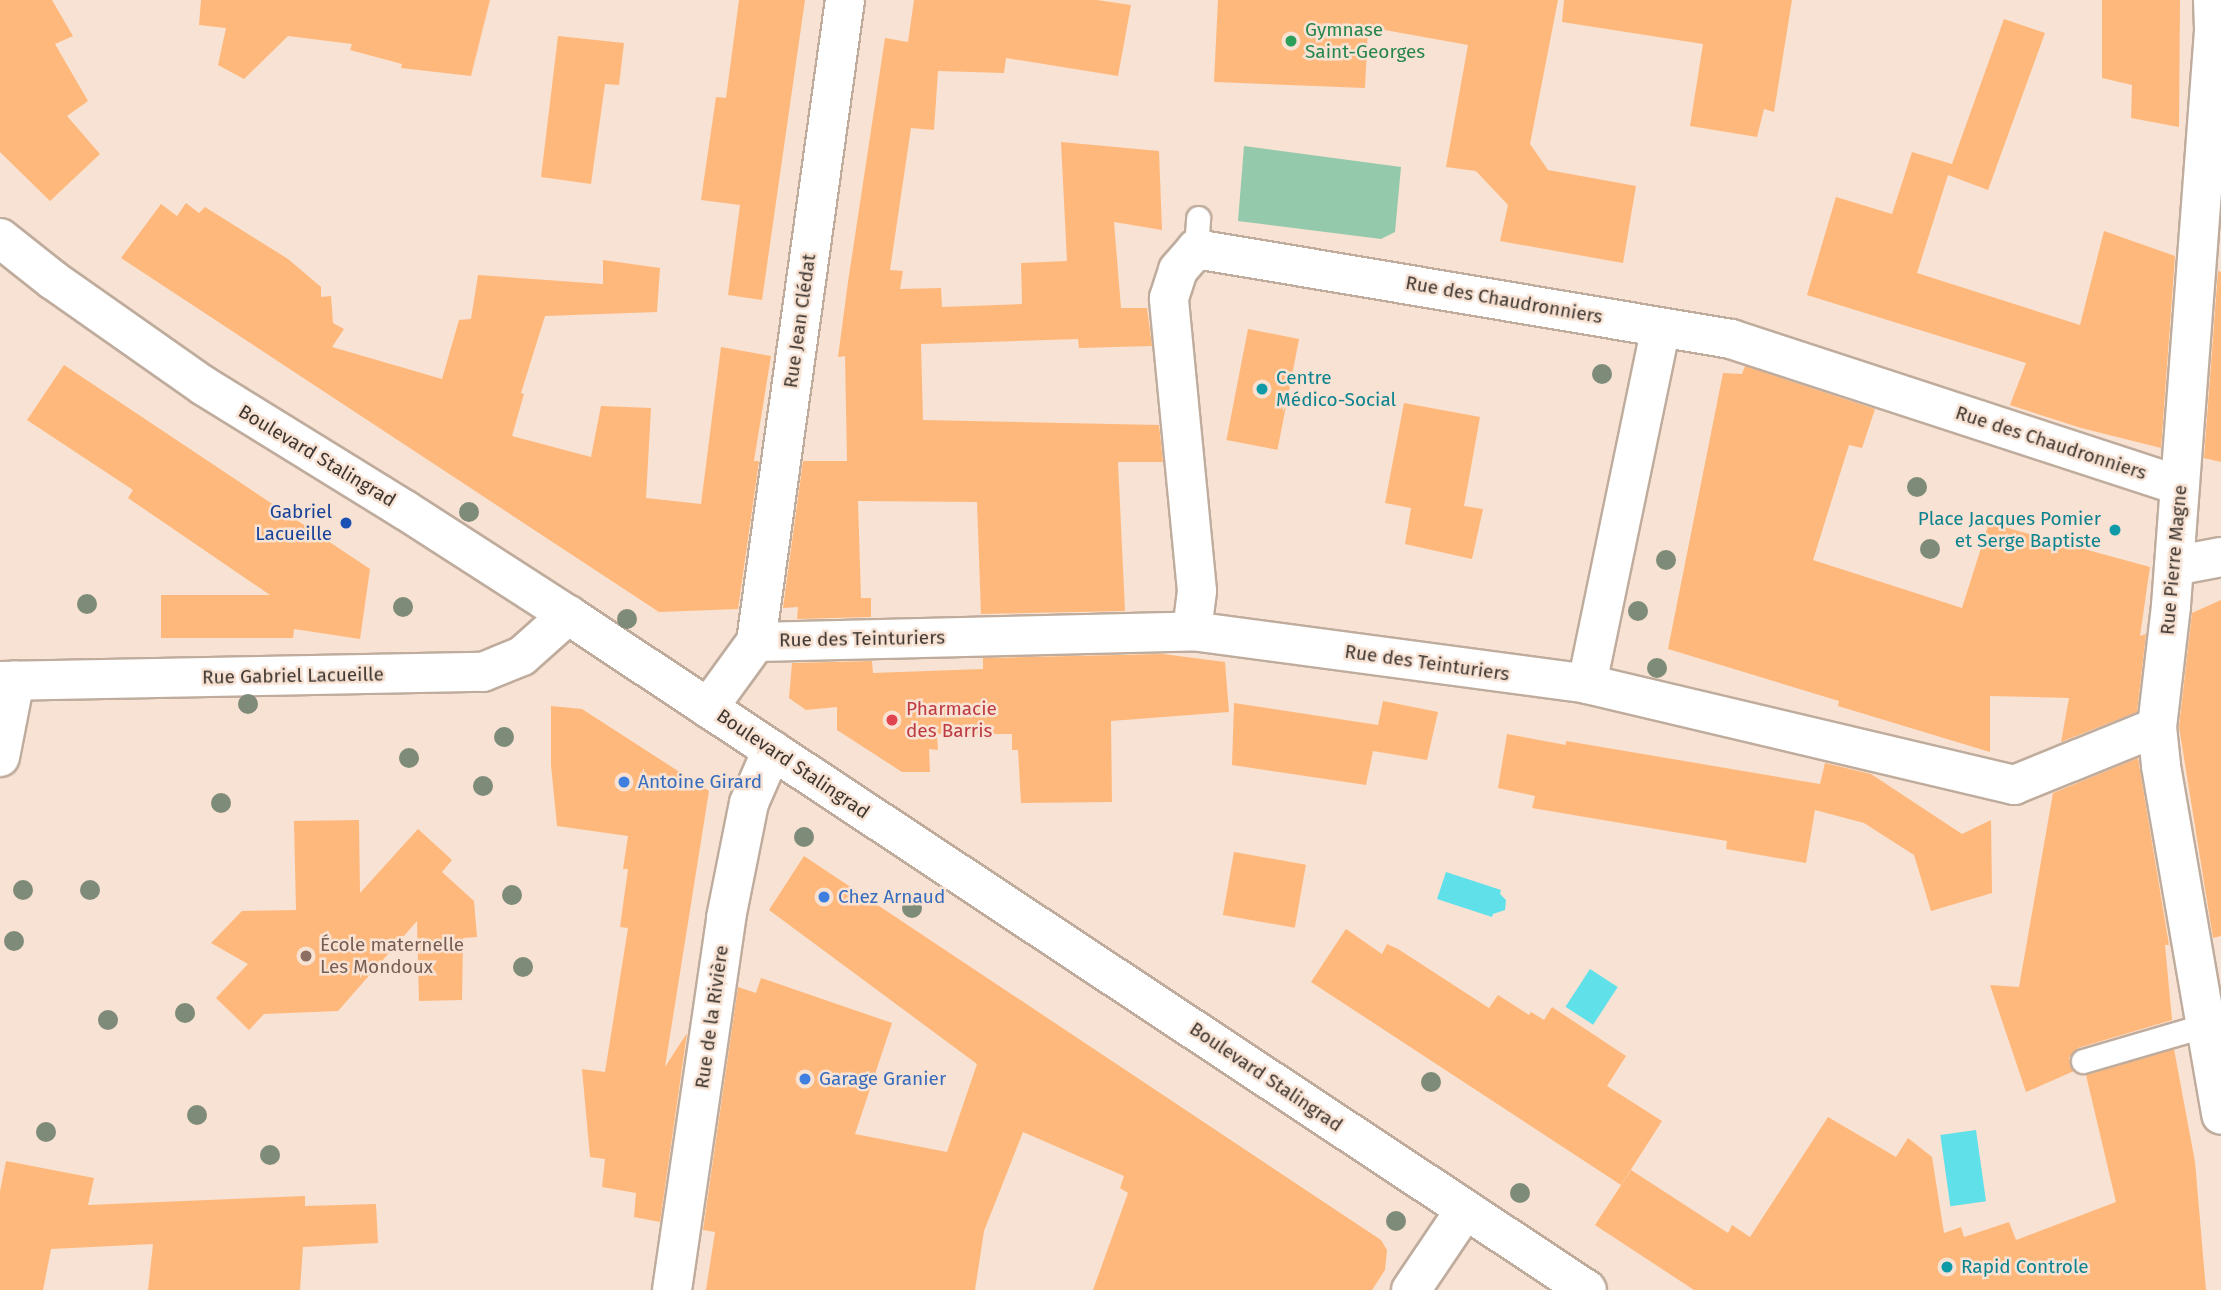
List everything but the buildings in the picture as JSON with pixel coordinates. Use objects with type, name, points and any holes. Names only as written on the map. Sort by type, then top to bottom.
[{"type":"street","name":"Rue Jean Clédat","points":[[756,642],[845,0]]},
{"type":"street","name":"Rue Pierre Magne","points":[[2213,0],[2214,31],[2174,566],[2157,727],[2161,766],[2210,981],[2206,1026],[2221,1115]]},
{"type":"street","name":"Rue des Chaudronniers","points":[[1192,631],[1197,591],[1169,298],[1178,270],[1197,234],[1661,328],[1731,339],[2180,486]]},
{"type":"street","name":"Boulevard Stalingrad","points":[[0,238],[52,280],[204,386],[394,502],[568,615],[1587,1290]]},
{"type":"street","points":[[1587,684],[1661,328]]},
{"type":"street","points":[[2174,566],[2221,557]]},
{"type":"street","name":"Rue Gabriel Lacueille","points":[[7,681],[483,672],[522,656],[568,615]]},
{"type":"street","name":"Rue des Teinturiers","points":[[708,708],[756,642],[1192,631],[1587,684],[2014,785],[2157,727]]},
{"type":"street","points":[[0,757],[7,681]]},
{"type":"street","name":"Rue de la Rivière","points":[[672,1290],[726,918],[748,803],[772,750]]},
{"type":"street","points":[[1411,1290],[1465,1210]]},
{"type":"lane","points":[[2083,1061],[2206,1026]]},
{"type":"green space","points":[[1244,146],[1401,167],[1395,232],[1381,239],[1238,221]]},
{"type":"water","points":[[1446,872],[1501,890],[1500,894],[1506,900],[1505,910],[1493,914],[1492,917],[1437,899]]},
{"type":"water","points":[[1590,969],[1618,987],[1593,1025],[1565,1007]]},
{"type":"water","points":[[1976,1130],[1986,1201],[1950,1206],[1940,1135]]},
{"type":"place","name":"Gymnase Saint-Georges","points":[[1291,41]]},
{"type":"place","name":"Centre Médico-Social","points":[[1262,389]]},
{"type":"place","name":"Gabriel Lacueille","points":[[346,523]]},
{"type":"place","name":"Place Jacques Pomier et Serge Baptiste","points":[[2115,530]]},
{"type":"place","name":"Pharmacie des Barris","points":[[892,720]]},
{"type":"place","name":"Antoine Girard","points":[[624,782]]},
{"type":"place","name":"Chez Arnaud","points":[[824,897]]},
{"type":"place","name":"École maternelle Les Mondoux","points":[[306,956]]},
{"type":"place","name":"Garage Granier","points":[[805,1079]]},
{"type":"place","name":"Rapid Controle","points":[[1947,1267]]}]
